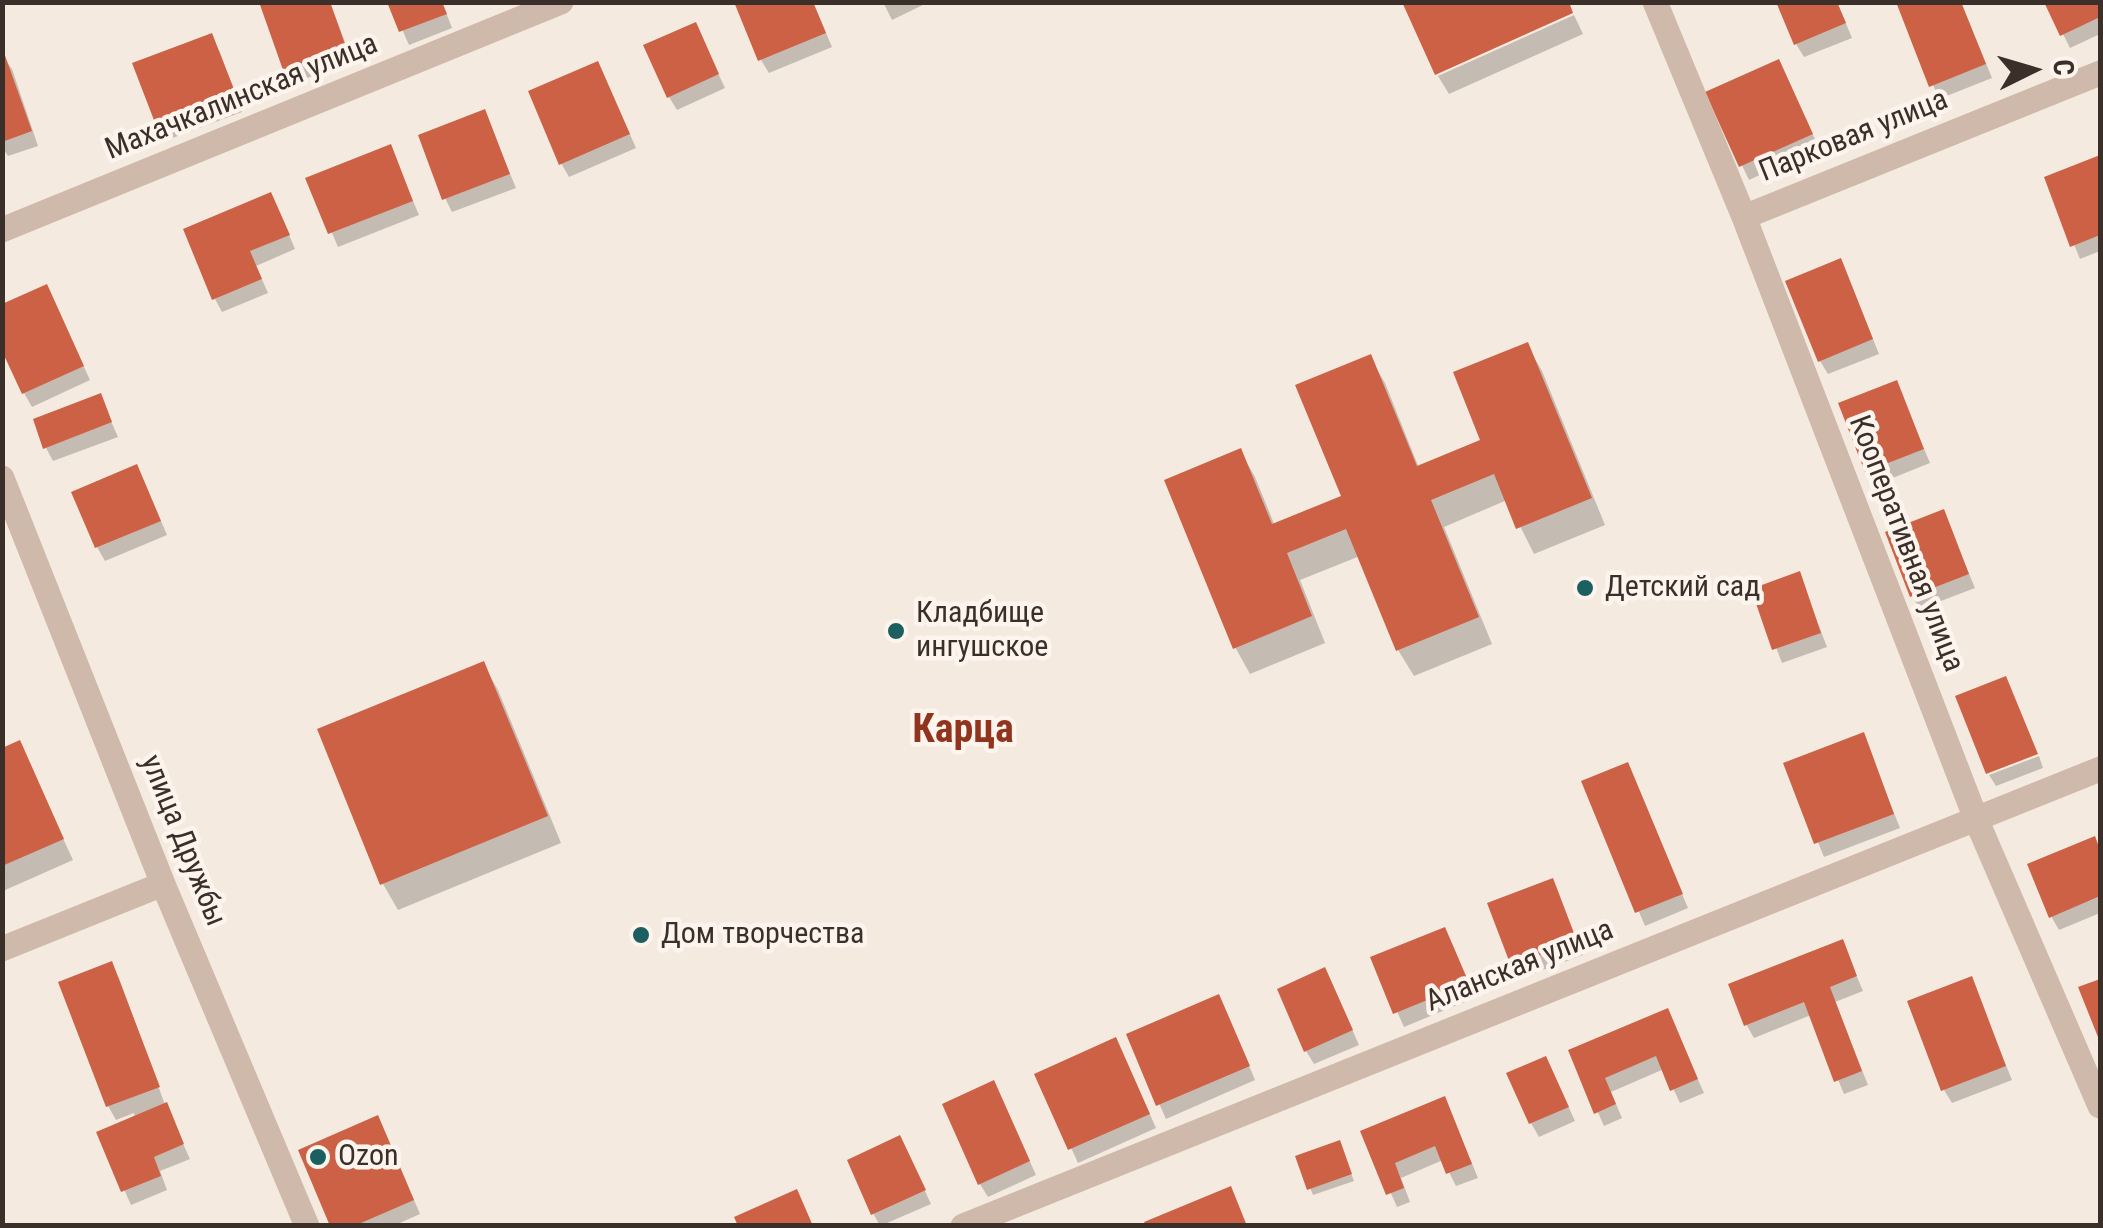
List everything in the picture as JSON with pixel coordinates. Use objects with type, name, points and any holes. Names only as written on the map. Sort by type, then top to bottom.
[{"type":"street","name":"Махачкалинская улица","points":[[2,230],[561,2]]},
{"type":"street","name":"Кооперативная улица","points":[[1655,2],[1744,217],[1976,819],[2100,1106]]},
{"type":"street","name":"Парковая улица","points":[[1744,217],[2100,73]]},
{"type":"street","name":"улица Дружбы","points":[[2,478],[163,884],[307,1226]]},
{"type":"street","name":"Аланская улица","points":[[963,1226],[2100,768]]},
{"type":"street","points":[[2,949],[163,884]]},
{"type":"building","points":[[259,2],[330,2],[346,47],[283,70]]},
{"type":"building","points":[[387,2],[442,2],[447,14],[399,32]]},
{"type":"building","points":[[734,2],[813,2],[826,33],[758,61]]},
{"type":"building","points":[[1402,2],[1569,2],[1573,13],[1435,75]]},
{"type":"building","points":[[1776,2],[1837,2],[1846,23],[1794,45]]},
{"type":"building","points":[[1896,2],[1961,2],[1986,64],[1929,87]]},
{"type":"building","points":[[2044,2],[2100,2],[2100,17],[2060,36]]},
{"type":"building","points":[[696,22],[719,74],[667,98],[643,45]]},
{"type":"building","points":[[212,33],[237,97],[157,128],[132,63]]},
{"type":"building","points":[[2,47],[32,131],[2,142]]},
{"type":"building","points":[[1779,59],[1813,134],[1739,167],[1705,92]]},
{"type":"building","points":[[598,61],[630,134],[559,165],[528,91]]},
{"type":"building","points":[[485,109],[510,174],[442,200],[418,135]]},
{"type":"building","points":[[391,144],[413,201],[328,234],[305,178]]},
{"type":"building","points":[[2100,155],[2100,235],[2070,247],[2044,177]]},
{"type":"building","points":[[271,192],[290,235],[250,251],[262,279],[212,300],[183,229]]},
{"type":"building","points":[[1841,258],[1873,339],[1818,362],[1785,281]]},
{"type":"building","points":[[47,284],[84,366],[22,394],[2,351],[2,304]]},
{"type":"building","points":[[1528,342],[1592,498],[1516,529],[1494,474],[1431,500],[1479,617],[1396,651],[1346,529],[1287,553],[1312,616],[1233,649],[1164,480],[1241,448],[1272,524],[1341,496],[1295,385],[1371,354],[1417,466],[1480,440],[1453,372]]},
{"type":"building","points":[[1897,380],[1924,449],[1865,472],[1838,403]]},
{"type":"building","points":[[101,393],[112,422],[43,449],[33,419]]},
{"type":"building","points":[[137,464],[161,521],[95,548],[71,492]]},
{"type":"building","points":[[1944,509],[1969,574],[1910,597],[1885,532]]},
{"type":"building","points":[[1800,571],[1821,633],[1772,650],[1751,589]]},
{"type":"building","points":[[484,661],[548,816],[380,885],[317,729]]},
{"type":"building","points":[[2006,676],[2038,754],[1986,774],[1955,696]]},
{"type":"building","points":[[1864,732],[1894,814],[1814,844],[1783,763]]},
{"type":"building","points":[[20,740],[64,839],[2,866],[2,748]]},
{"type":"building","points":[[1628,762],[1683,894],[1635,913],[1581,781]]},
{"type":"building","points":[[2095,836],[2100,850],[2100,896],[2049,918],[2027,864]]},
{"type":"building","points":[[1553,878],[1577,941],[1511,966],[1487,903]]},
{"type":"building","points":[[1445,927],[1469,983],[1393,1014],[1370,957]]},
{"type":"building","points":[[1843,939],[1857,976],[1830,987],[1862,1071],[1834,1082],[1804,1002],[1744,1026],[1728,984]]},
{"type":"building","points":[[112,961],[160,1087],[106,1107],[58,982]]},
{"type":"building","points":[[1325,967],[1353,1030],[1304,1052],[1277,989]]},
{"type":"building","points":[[1972,976],[2006,1066],[1941,1091],[1907,1001]]},
{"type":"building","points":[[2100,979],[2100,1042],[2078,987]]},
{"type":"building","points":[[1219,994],[1250,1066],[1156,1106],[1126,1034]]},
{"type":"building","points":[[1668,1008],[1698,1079],[1670,1091],[1656,1056],[1605,1078],[1616,1104],[1594,1114],[1568,1050]]},
{"type":"building","points":[[1116,1037],[1150,1114],[1068,1150],[1034,1074]]},
{"type":"building","points":[[1546,1056],[1569,1107],[1529,1124],[1506,1073]]},
{"type":"building","points":[[994,1080],[1030,1161],[978,1185],[942,1104]]},
{"type":"building","points":[[1445,1096],[1472,1164],[1446,1174],[1435,1146],[1395,1163],[1404,1188],[1386,1195],[1360,1131]]},
{"type":"building","points":[[167,1102],[184,1144],[154,1157],[161,1176],[121,1192],[96,1132]]},
{"type":"building","points":[[378,1115],[414,1200],[354,1226],[330,1226],[298,1150]]},
{"type":"building","points":[[900,1135],[926,1190],[871,1215],[847,1160]]},
{"type":"building","points":[[1340,1140],[1352,1174],[1307,1190],[1295,1156]]},
{"type":"building","points":[[1231,1186],[1247,1226],[1146,1226],[1144,1222]]},
{"type":"building","points":[[797,1189],[813,1226],[738,1226],[734,1217]]},
{"type":"place","name":"Детский сад","points":[[1585,588]]},
{"type":"place","name":"Кладбище ингушское","points":[[896,631]]},
{"type":"place","name":"Дом творчества","points":[[641,935]]},
{"type":"place","name":"Ozon","points":[[318,1157]]},
{"type":"district","name":"Карца","points":[[963,732]]}]
